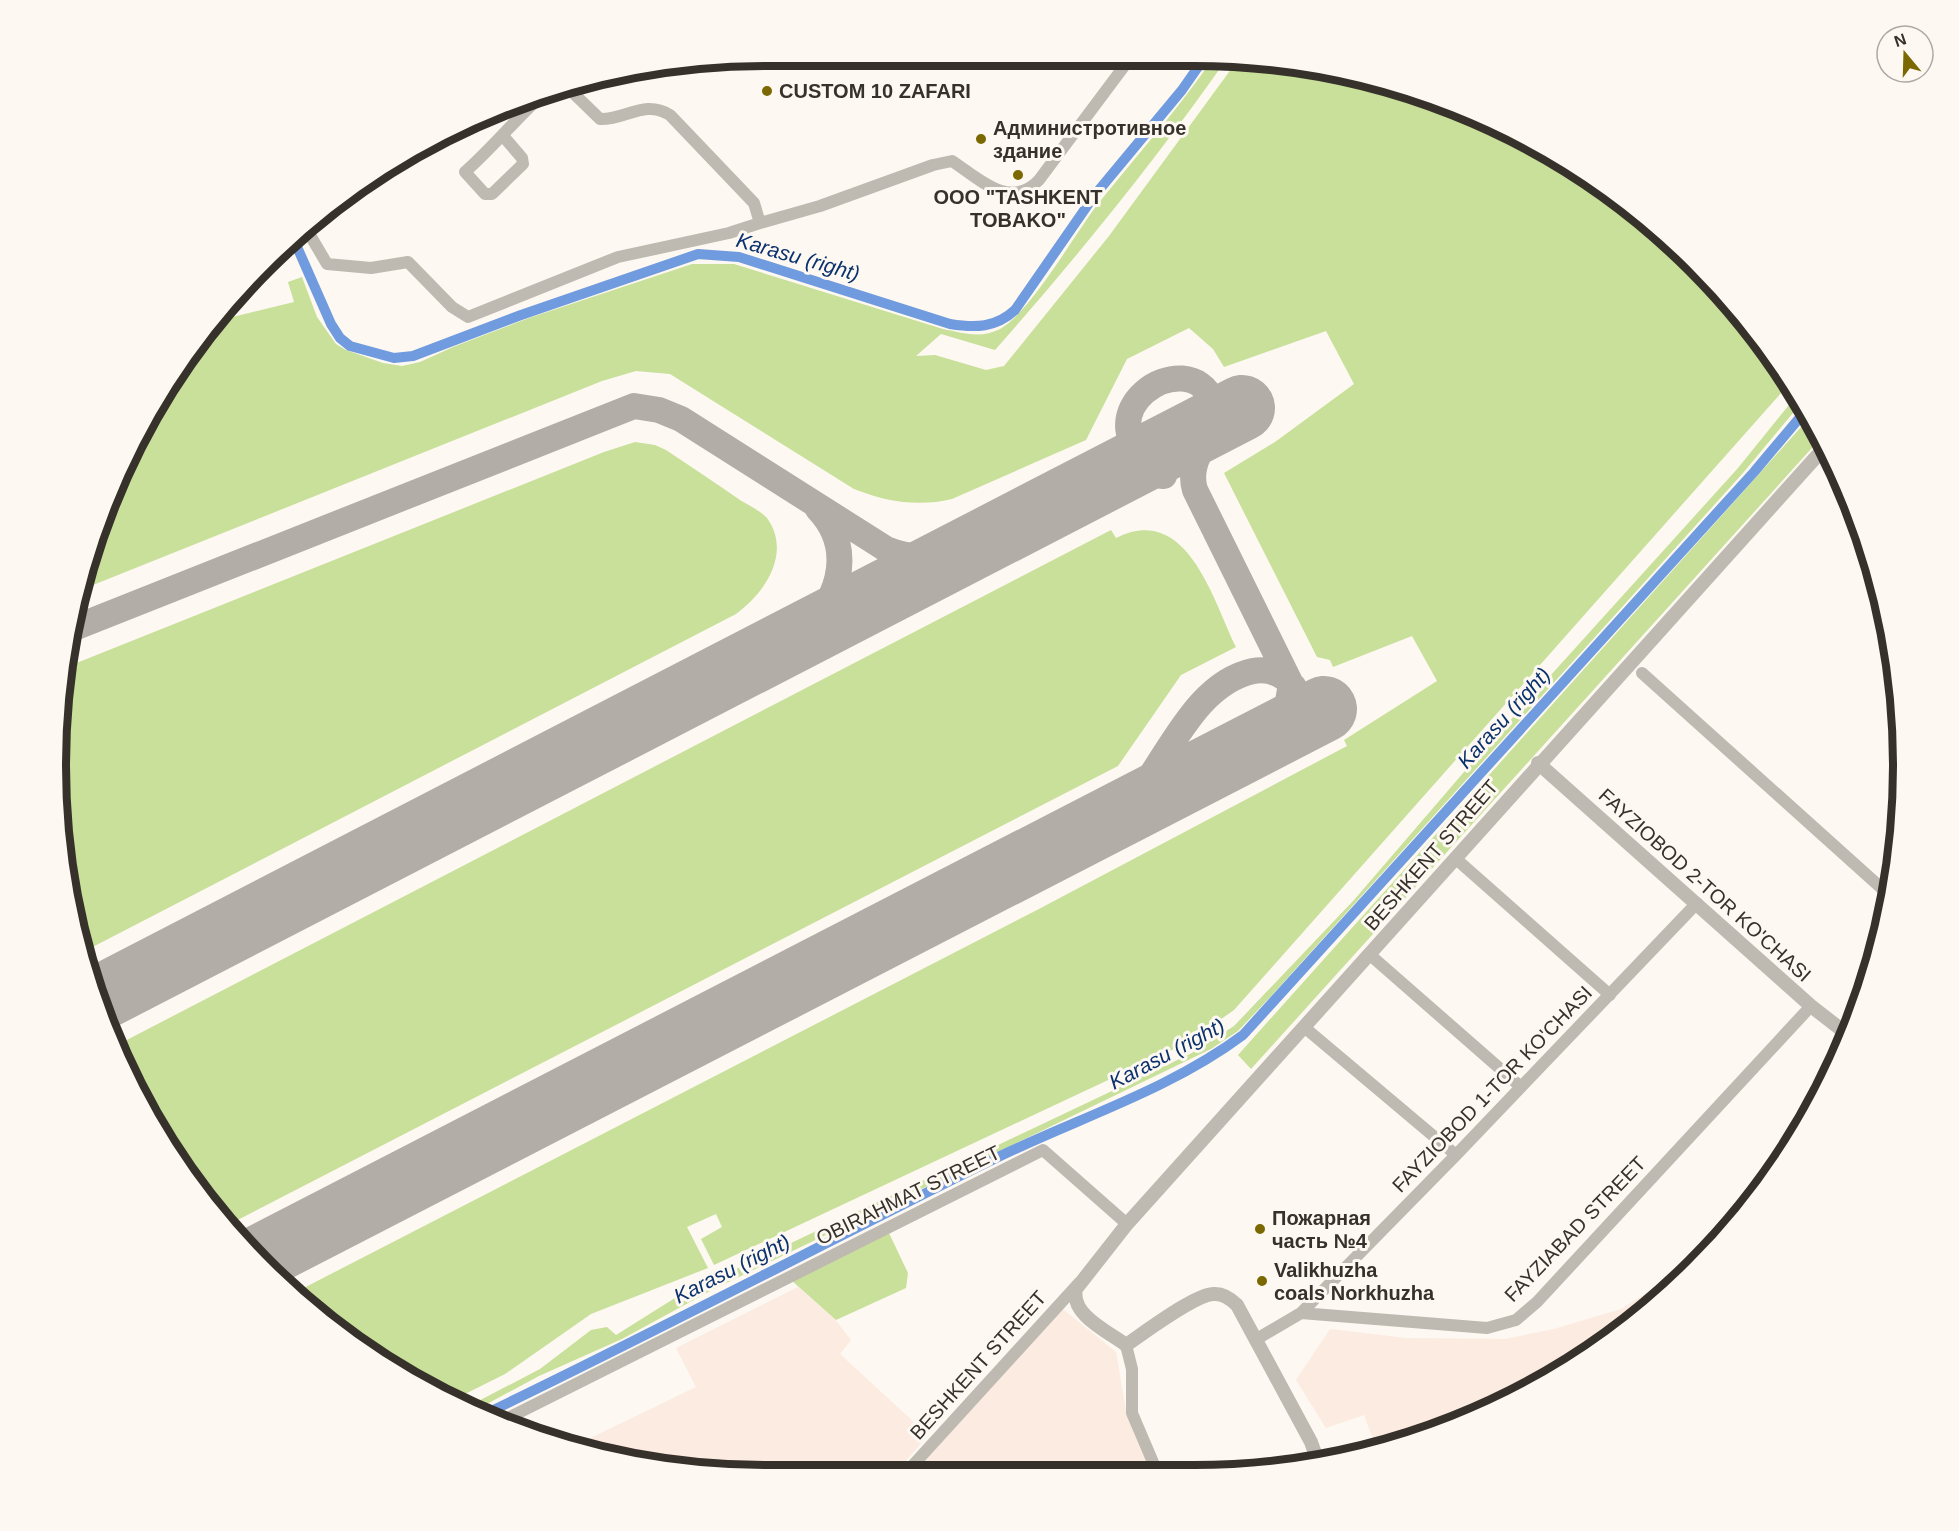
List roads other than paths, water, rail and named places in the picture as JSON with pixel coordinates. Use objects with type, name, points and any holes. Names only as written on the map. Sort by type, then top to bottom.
[{"type":"street","points":[[310,235],[327,264],[371,268],[408,262],[452,307],[468,317],[618,257],[729,232],[820,206],[952,160],[1000,192],[1015,194],[1028,190],[1039,180],[1124,66]]},
{"type":"street","points":[[573,93],[600,119],[608,119],[642,108],[656,109],[670,115],[754,203],[760,223]]},
{"type":"street","points":[[504,137],[522,158],[523,164],[492,194],[485,194],[465,172],[504,137],[513,114]]},
{"type":"street","name":"BESHKENT STREET","points":[[913,1465],[1081,1281],[1128,1224],[1538,763],[1819,453]]},
{"type":"street","points":[[1642,673],[1882,889]]},
{"type":"street","name":"FAYZIOBOD 2-TOR KO'CHASI","points":[[1538,763],[1811,1006],[1841,1030]]},
{"type":"street","points":[[1455,858],[1610,995]]},
{"type":"street","name":"FAYZIOBOD 1-TOR KO'CHASI","points":[[1255,1340],[1301,1313],[1697,903]]},
{"type":"street","points":[[1369,954],[1521,1087]]},
{"type":"street","name":"FAYZIABAD STREET","points":[[1301,1313],[1487,1328],[1516,1320],[1537,1302],[1811,1006]]},
{"type":"street","points":[[1305,1027],[1456,1155]]},
{"type":"street","name":"OBIRAHMAT STREET","points":[[511,1417],[1043,1150],[1128,1224]]},
{"type":"street","name":"BESHKENT STREET","points":[[1081,1281],[1074,1296],[1081,1312]]},
{"type":"street","points":[[1126,1345],[1201,1297],[1216,1293],[1226,1296],[1238,1305],[1311,1442],[1315,1454]]},
{"type":"street","points":[[1059,1304],[1069,1304],[1126,1345],[1132,1369],[1132,1413],[1154,1465]]},
{"type":"waterway","name":"Karasu (right)","points":[[297,247],[331,324],[340,338],[350,346],[394,358],[413,356],[521,315],[698,254],[739,257],[950,324],[985,325],[1000,320],[1015,310],[1094,196],[1182,90],[1199,66]]},
{"type":"waterway","name":"Karasu (right)","points":[[493,1410],[992,1160],[1153,1088],[1214,1055],[1243,1035],[1754,472],[1800,418]]},
{"type":"place","name":"CUSTOM 10 ZAFARI","points":[[767,91]]},
{"type":"place","name":"Администротивное здание","points":[[981,139]]},
{"type":"place","name":"OOO \"TASHKENT TOBAKO\"","points":[[1018,175]]},
{"type":"place","name":"Пожарная часть №4","points":[[1260,1229]]},
{"type":"place","name":"Valikhuzha coals Norkhuzha","points":[[1262,1281]]}]
